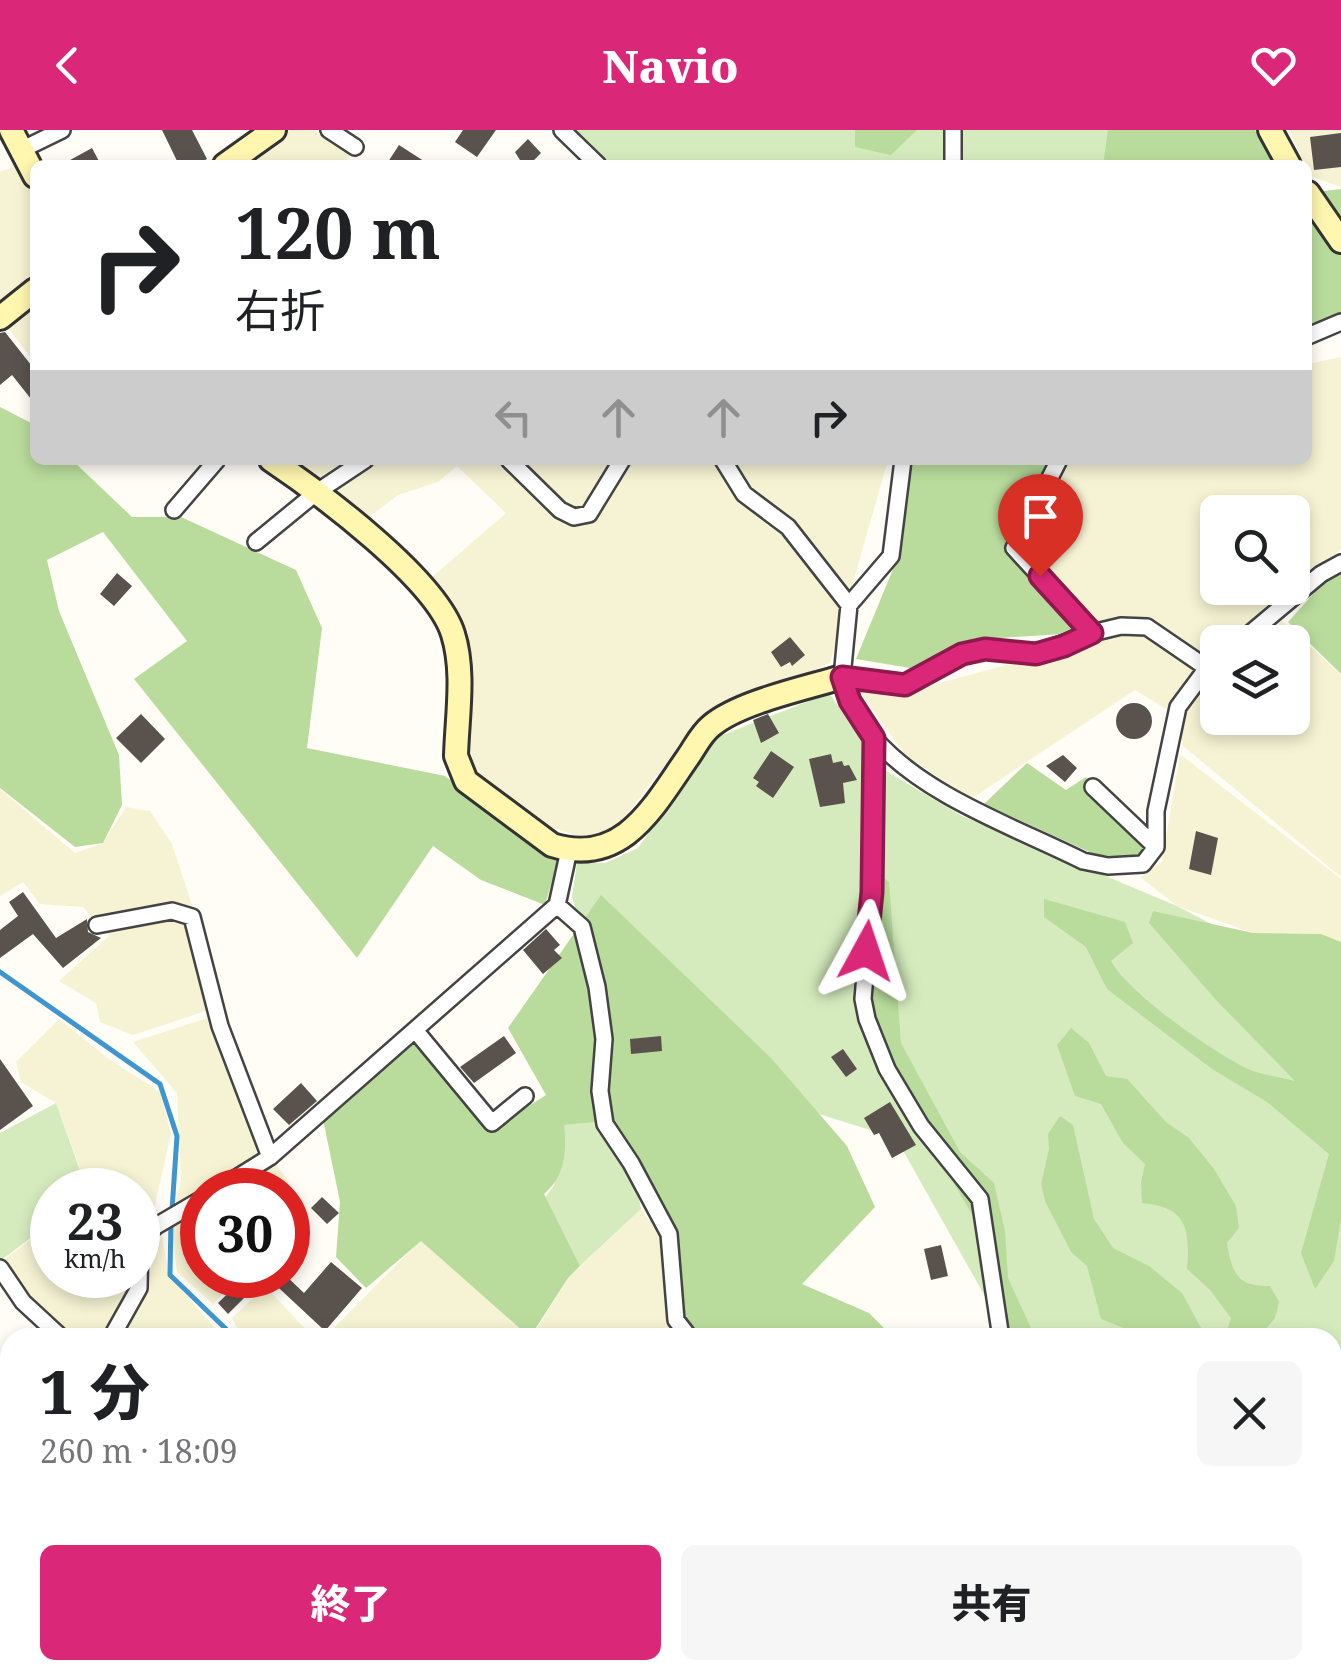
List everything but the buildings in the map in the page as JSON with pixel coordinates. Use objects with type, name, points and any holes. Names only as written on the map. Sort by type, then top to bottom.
[{"type":"street","points":[[30,167],[16,140],[62,130]]},
{"type":"street","points":[[328,130],[355,147]]},
{"type":"street","points":[[562,130],[593,160]]},
{"type":"street","points":[[952,130],[953,160]]},
{"type":"street","points":[[1270,130],[1285,160]]},
{"type":"street","points":[[230,160],[263,133]]},
{"type":"street","points":[[1312,199],[1341,241]]},
{"type":"street","points":[[0,318],[30,294]]},
{"type":"street","points":[[1312,334],[1341,322]]},
{"type":"street","points":[[174,510],[212,465]]},
{"type":"street","points":[[279,465],[373,540],[445,614],[454,636],[458,676],[456,756],[466,780],[552,845],[569,850],[593,851],[616,843],[634,830],[712,725],[776,696],[842,677],[905,685],[962,654],[985,649],[1036,654],[1121,626],[1146,626],[1200,657]]},
{"type":"street","points":[[256,542],[358,465]]},
{"type":"street","points":[[515,465],[560,510],[574,516],[589,514],[619,465]]},
{"type":"street","points":[[726,465],[744,494],[788,527],[850,605]]},
{"type":"street","points":[[902,465],[891,556],[850,605],[842,677],[850,701],[874,738],[904,768],[1083,861],[1108,866],[1144,864],[1156,847],[1156,810],[1178,706],[1200,679]]},
{"type":"street","points":[[1057,465],[1014,548],[1092,633]]},
{"type":"street","points":[[1260,625],[1321,574],[1341,563]]},
{"type":"street","points":[[874,738],[872,892],[863,999],[867,1020],[912,1112],[980,1199],[999,1328]]},
{"type":"street","points":[[1093,787],[1156,847]]},
{"type":"street","points":[[253,1168],[270,1157],[556,906],[569,850]]},
{"type":"street","points":[[556,906],[582,927],[597,987],[604,1039],[602,1114],[669,1234],[676,1320],[682,1328]]},
{"type":"street","points":[[98,925],[172,910],[192,917],[220,1026],[270,1157]]},
{"type":"street","points":[[414,1030],[492,1123],[525,1096]]},
{"type":"street","points":[[116,1328],[138,1288],[140,1240],[180,1214]]},
{"type":"street","points":[[0,1268],[23,1302],[51,1328]]},
{"type":"shaded area","points":[[290,130],[313,130],[352,151],[348,160],[250,160]]},
{"type":"shaded area","points":[[1288,130],[1341,130],[1341,187],[1312,176],[1312,160],[1303,160]]},
{"type":"shaded area","points":[[17,165],[30,187],[30,282],[0,308],[0,172]]},
{"type":"shaded area","points":[[30,310],[30,357],[8,328]]},
{"type":"shaded area","points":[[1341,357],[1341,549],[1310,575],[1310,495],[1200,495],[1200,605],[1275,605],[1270,609],[1287,625],[1200,625],[1200,735],[1310,735],[1310,646],[1341,675],[1341,877],[1183,746],[1177,711],[1164,708],[1135,690],[971,799],[905,755],[860,692],[924,687],[1101,640],[1026,550],[1066,465],[1312,465],[1312,363]]},
{"type":"shaded area","points":[[295,465],[887,465],[830,663],[703,716],[622,821],[594,842],[552,827],[477,776],[469,745],[468,630],[430,579],[506,513],[457,466],[438,482],[398,495],[369,517]]},
{"type":"shaded area","points":[[1180,754],[1341,879],[1341,944],[1321,934],[1253,933],[1177,906],[1140,877],[1162,862]]},
{"type":"shaded area","points":[[0,789],[75,853],[103,843],[126,807],[150,811],[172,844],[195,914],[215,1008],[133,1035],[100,1022],[96,1003],[59,981],[109,936],[83,907],[40,904],[23,882],[0,896]]},
{"type":"shaded area","points":[[214,1016],[270,1157],[279,1168],[180,1168],[177,1093],[133,1042]]},
{"type":"shaded area","points":[[59,1019],[106,1057],[160,1092],[171,1134],[160,1183],[160,1168],[80,1168],[56,1103],[21,1082],[16,1062]]},
{"type":"shaded area","points":[[180,1184],[180,1275],[177,1272],[171,1225]]},
{"type":"shaded area","points":[[641,1209],[655,1228],[696,1328],[537,1328],[568,1278]]},
{"type":"shaded area","points":[[162,1236],[169,1276],[180,1288],[180,1298],[188,1298],[215,1328],[125,1328],[138,1298],[160,1298]]},
{"type":"shaded area","points":[[30,1240],[30,1298],[127,1298],[109,1328],[57,1328],[32,1310],[0,1263]]},
{"type":"shaded area","points":[[421,1240],[519,1328],[334,1328]]},
{"type":"shaded area","points":[[253,1298],[276,1298],[304,1328],[237,1328],[232,1318]]},
{"type":"green space","points":[[574,130],[950,130],[953,160],[606,160]]},
{"type":"green space","points":[[855,130],[917,130],[891,155],[855,147]]},
{"type":"green space","points":[[958,130],[1110,130],[1105,160],[960,160]]},
{"type":"green space","points":[[1108,130],[1255,130],[1272,160],[1104,160]]},
{"type":"green space","points":[[1341,189],[1341,312],[1312,324],[1312,193]]},
{"type":"green space","points":[[0,407],[30,422],[30,465],[77,465],[132,517],[181,517],[296,570],[322,628],[307,748],[445,776],[558,861],[545,905],[481,880],[433,846],[357,958],[134,679],[187,641],[103,532],[47,560],[59,611],[119,755],[122,805],[103,843],[75,847],[0,788]]},
{"type":"green space","points":[[911,465],[1049,465],[1007,547],[1077,633],[970,640],[910,668],[856,659],[898,557]]},
{"type":"green space","points":[[1341,575],[1341,674],[1310,644],[1310,625],[1288,622],[1303,605],[1310,605],[1310,598],[1324,582]]},
{"type":"green space","points":[[829,693],[881,768],[962,816],[1177,906],[1341,992],[1341,1328],[999,1328],[996,1316],[896,1138],[780,1102],[592,977],[572,896],[577,863],[605,863],[638,848],[715,738]]},
{"type":"green space","points":[[1027,763],[1066,790],[1086,777],[1144,831],[1143,854],[1096,855],[984,804]]},
{"type":"green space","points":[[878,873],[889,882],[901,1043],[960,1152],[994,1183],[1005,1231],[1008,1278],[1031,1328],[1002,1328],[973,1216],[887,1069],[872,995]]},
{"type":"green space","points":[[601,895],[771,1058],[847,1146],[875,1207],[802,1284],[869,1313],[884,1328],[683,1328],[676,1320],[662,1241],[605,1121],[564,1125],[563,1163],[544,1194],[580,1266],[536,1328],[519,1328],[421,1241],[366,1288],[336,1257],[340,1202],[323,1119],[416,1042],[496,1127],[546,1095],[508,1028]]},
{"type":"green space","points":[[1044,899],[1125,922],[1133,943],[1111,961],[1135,989],[1173,1021],[1233,1061],[1253,1071],[1295,1081],[1216,1000],[1149,923],[1153,911],[1253,933],[1321,934],[1341,942],[1341,1219],[1334,1261],[1315,1289],[1301,1253],[1329,1154],[1267,1102],[1212,1069],[1107,989],[1086,947],[1044,917]]},
{"type":"green space","points":[[1071,1028],[1089,1043],[1106,1076],[1127,1079],[1166,1122],[1189,1138],[1214,1169],[1236,1206],[1239,1228],[1227,1243],[1234,1270],[1243,1281],[1270,1286],[1279,1302],[1275,1318],[1267,1328],[1228,1328],[1231,1318],[1210,1290],[1187,1269],[1188,1242],[1182,1222],[1168,1209],[1142,1203],[1145,1164],[1123,1143],[1101,1104],[1075,1096],[1057,1045]]},
{"type":"green space","points":[[56,1103],[79,1168],[30,1168],[30,1238],[0,1261],[0,1133]]},
{"type":"green space","points":[[1060,1116],[1073,1125],[1094,1219],[1113,1248],[1149,1266],[1182,1293],[1201,1328],[1124,1328],[1101,1319],[1087,1266],[1071,1252],[1045,1201],[1041,1184],[1049,1149],[1048,1134]]},
{"type":"green space","points":[[604,1120],[637,1189],[641,1209],[580,1266],[545,1198],[554,1185],[564,1125]]},
{"type":"waterway","points":[[0,972],[160,1084],[177,1136],[172,1210]]},
{"type":"waterway","points":[[171,1221],[170,1275],[225,1328]]},
{"type":"route","points":[[866,951],[872,892],[874,738],[850,701],[842,677],[905,685],[962,654],[985,649],[1036,654],[1092,633],[1040,576]]}]
